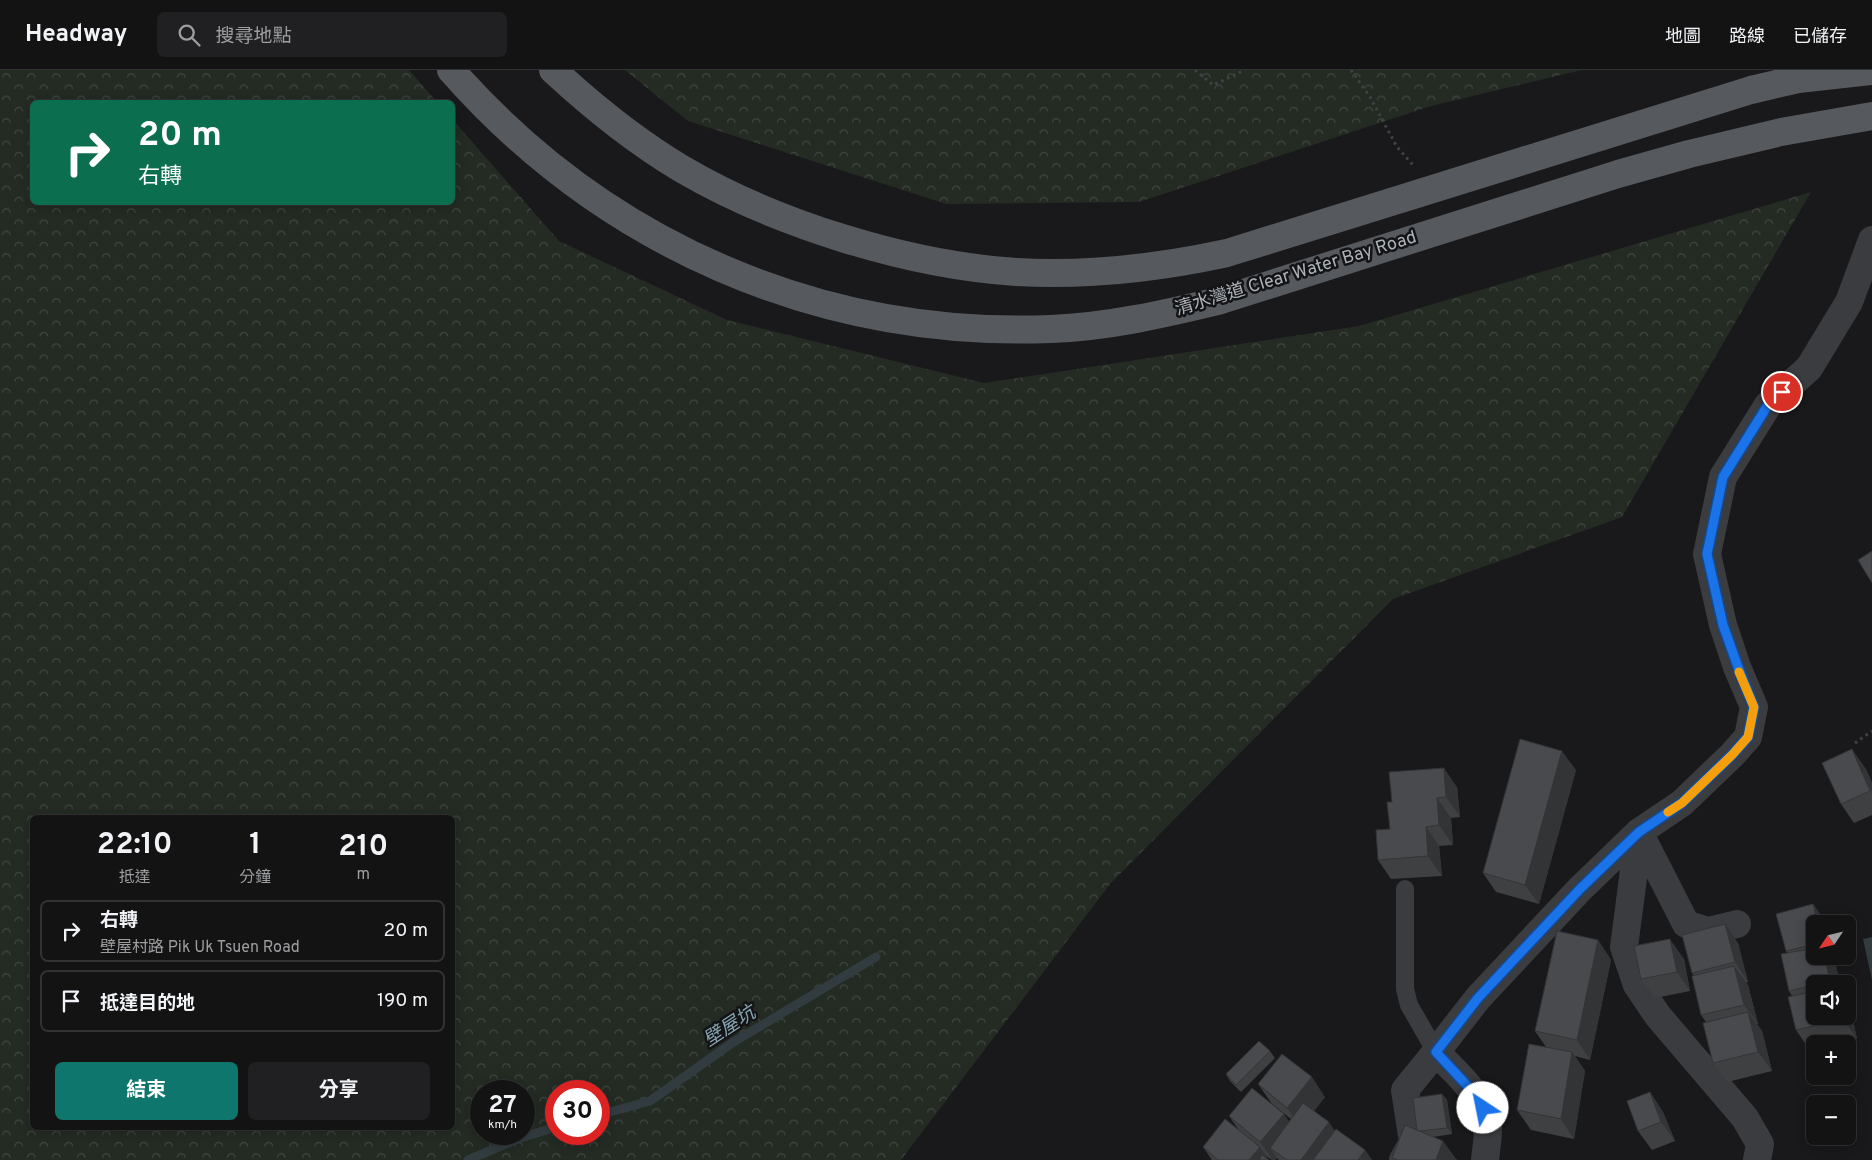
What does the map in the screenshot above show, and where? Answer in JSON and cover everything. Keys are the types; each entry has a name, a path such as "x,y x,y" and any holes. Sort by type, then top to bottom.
{"main road":[{"name":"清水灣道 Clear Water Bay Road","path":"451,70 501,122 559,173 630,221 719,267 801,299 841,309 883,318 933,325 998,330 1088,326 1175,312 1609,177 1689,154 1781,132 1872,116"},
{"path":"553,70 592,106 643,144 682,169 727,193 766,210 849,240 939,261 1016,272 1077,273 1141,268 1227,253 1751,90 1798,79 1872,71"}],"street":[{"path":"1403,1160 1413,1142 1405,1090 1478,998 1580,889 1639,832 1682,803 1748,737 1754,707 1723,625 1707,554 1723,477 1768,405 1809,368 1849,302 1872,240"},
{"path":"1639,832 1686,924 1708,931 1737,924"},
{"path":"1639,832 1624,947 1637,985 1658,1016 1745,1118 1760,1144 1757,1160"},
{"path":"1436,1052 1474,1093 1483,1108 1488,1128 1485,1160"}],"lane":[{"path":"1405,889 1405,989 1409,1005 1436,1052"}],"path":[{"path":"1195,70 1213,85 1245,70"},
{"path":"1351,70 1370,97 1397,147 1419,172"},
{"path":"1855,743 1872,732"}],"green space":[{"path":"0,70 409,70 435,100 30,100 30,205 455,205 455,122 559,241 727,320 984,383 1359,326 1811,192 1622,517 1393,599 1110,884 901,1160 0,1160"},
{"path":"625,70 1582,70 1431,106 1139,202 946,204 688,121"}],"shaded area":[{"path":"1872,937 1872,980 1863,939"}],"building":[{"path":"1872,551 1872,583 1858,560"},
{"path":"1520,739 1562,751 1525,885 1483,873"},
{"path":"1852,749 1870,791 1841,804 1822,763"},
{"path":"1444,768 1446,797 1437,798 1439,825 1426,827 1428,856 1378,860 1376,830 1390,829 1387,802 1392,802 1389,772"},
{"path":"1813,904 1816,915 1806,915 1806,946 1786,951 1776,914"},
{"path":"1725,924 1735,962 1692,973 1682,935"},
{"path":"1557,931 1598,940 1577,1040 1535,1031"},
{"path":"1670,939 1677,972 1641,979 1634,946"},
{"path":"1806,950 1806,965 1827,965 1829,975 1806,975 1806,987 1789,991 1781,954"},
{"path":"1734,966 1744,1005 1701,1015 1692,976"},
{"path":"1806,993 1806,1025 1817,1025 1796,1030 1788,997"},
{"path":"1748,1012 1758,1052 1713,1063 1703,1023"},
{"path":"1259,1041 1270,1051 1236,1085 1226,1074"},
{"path":"1529,1044 1572,1052 1561,1119 1517,1110"},
{"path":"1282,1054 1312,1077 1287,1108 1258,1084"},
{"path":"1252,1088 1284,1114 1260,1142 1229,1116"},
{"path":"1650,1092 1661,1122 1638,1131 1627,1101"},
{"path":"1442,1094 1447,1128 1417,1130 1413,1098"},
{"path":"1303,1103 1329,1122 1301,1160 1287,1160 1270,1148"},
{"path":"1225,1119 1260,1147 1249,1160 1218,1160 1203,1147"},
{"path":"1405,1125 1443,1141 1436,1160 1398,1160 1392,1158"},
{"path":"1336,1129 1365,1150 1358,1160 1313,1160"},
{"path":"1262,1155 1269,1160 1259,1160"}],"waterway":[{"name":"壁屋坑","path":"610,1112 650,1101 732,1043 876,957"},
{"name":"壁屋坑","path":"468,1160 520,1138 545,1130"}],"slow traffic":[{"path":"1668,812 1682,803 1748,737 1754,707 1739,672"}],"route":[{"path":"1483,1108 1474,1093 1436,1052 1478,998 1580,889 1639,832 1682,803 1748,737 1754,707 1723,625 1707,554 1723,477 1768,405 1782,392"}]}
